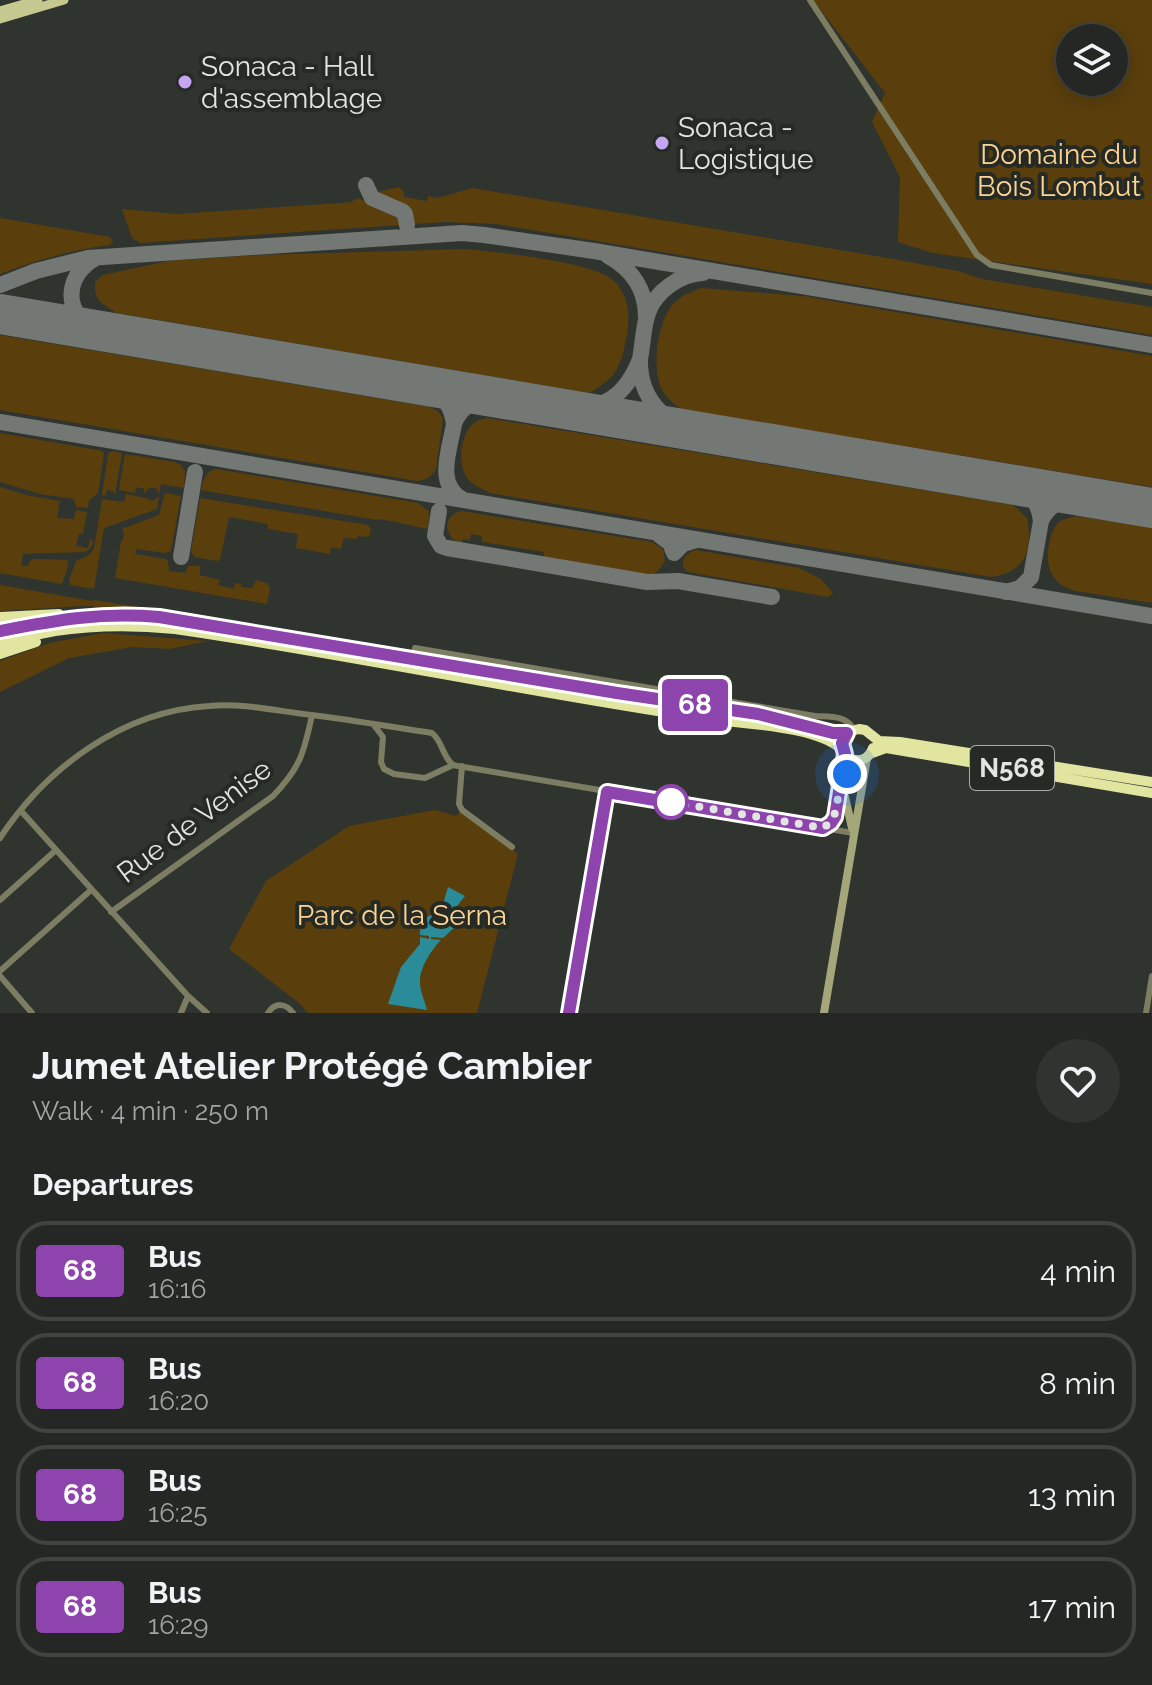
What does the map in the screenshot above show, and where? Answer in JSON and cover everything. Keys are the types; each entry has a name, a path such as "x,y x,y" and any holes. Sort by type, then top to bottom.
{"highway":[{"path":"0,617 73,612 108,614"},
{"name":"N568","path":"0,631 108,614 177,619 414,653 617,693 758,714 833,733 865,730 879,741 1152,782"},
{"path":"0,654 34,642 97,627"},
{"name":"N568","path":"0,644 52,631 97,627 175,629 574,697 776,727 831,740 849,758 858,761 886,748 1152,793"},
{"path":"844,752 842,743 851,731"},
{"path":"869,755 873,748 872,738"},
{"path":"900,742 944,743"}],"main road":[{"path":"0,11 38,0"},
{"path":"0,19 64,0"}],"street":[{"path":"810,0 977,255 991,265 1152,293"},
{"path":"0,838 21,811 73,758 111,735 173,711 208,706 259,707 432,733 439,739 444,755 453,765"},
{"name":"Rue de Venise","path":"111,912 273,796 290,778 300,760 312,715"},
{"path":"373,724 383,737 381,762 384,769 394,774 425,778 453,765 462,766 848,832"},
{"path":"823,828 835,817 844,752"},
{"path":"824,1013 848,832 869,755"},
{"path":"462,766 459,804 462,810 512,847"},
{"path":"841,779 853,774 863,782"},
{"path":"841,779 848,832"},
{"path":"569,1013 607,792"},
{"path":"21,811 188,996 207,1013"},
{"path":"0,900 56,850"},
{"path":"32,1013 0,973 91,890"},
{"path":"1146,1013 1152,976"},
{"path":"181,1013 188,996"},
{"path":"268,1013 273,1007 282,1005 293,1013"}],"green space":[{"name":"Domaine du Bois Lombut","path":"813,0 1152,0 1152,284 932,253 898,242 900,177 872,122 885,93"},
{"path":"399,187 404,197 427,201 428,196 438,198 472,188 893,259 958,271 982,279 1152,307 1152,335 496,224 414,224 405,209 379,196 381,191"},
{"path":"358,198 396,213 400,225 140,243 132,238 122,209 176,214 341,203"},
{"path":"0,218 110,237 113,241 110,245 54,256 0,274"},
{"path":"466,249 568,264 605,275 615,282 626,300 628,320 623,354 612,376 589,393 117,313 100,301 95,288 95,282 103,275 168,261"},
{"path":"701,288 803,296 1152,356 1152,487 681,409 661,387 657,363 659,336 673,304"},
{"path":"0,335 430,407 438,411 443,419 436,469 428,478 417,481 0,410"},
{"path":"487,418 1013,505 1027,518 1027,549 1019,565 991,577 490,493 468,479 461,458 469,428"},
{"path":"0,433 103,451 98,493 89,500 88,508 76,507 74,499 40,494 0,482"},
{"path":"112,451 122,453 115,495 107,490 105,496 102,495 108,454"},
{"path":"125,454 181,465 185,471 184,488 161,484 159,494 157,489 151,487 145,495 144,489 136,487 135,493 119,490"},
{"path":"216,469 418,503 429,511 428,529 201,490 207,474"},
{"path":"0,487 60,501 57,518 74,519 76,510 87,512 83,534 79,534 76,546 88,548 90,539 93,540 86,552 23,554 21,566 28,566 31,559 67,560 68,567 62,584 0,573"},
{"path":"165,493 181,496 171,551 136,549 135,554 165,559 169,571 185,573 188,566 200,566 200,575 220,580 218,585 234,589 235,583 252,588 256,580 267,583 270,588 267,604 115,578 124,534 122,529 159,515"},
{"path":"126,494 153,501 159,496 157,509 104,528 94,589 70,585 76,561 94,549 102,499 124,502"},
{"path":"200,498 368,525 371,529 369,537 344,538 341,549 331,547 330,554 296,548 298,534 268,529 268,524 229,517 220,560 217,561 195,557 191,552"},
{"path":"461,511 652,542 663,549 665,561 657,572 648,575 544,557 544,552 482,542 482,536 471,534 470,540 463,539 462,543 452,538 447,527 451,516"},
{"path":"1076,516 1152,528 1152,603 1075,591 1055,578 1048,557 1051,536 1060,522"},
{"path":"696,550 799,568 821,579 833,593 828,597 688,572 683,567 683,561"},
{"path":"0,585 403,651 144,609 84,606 0,611"},
{"path":"103,633 208,641 169,649 133,647 69,658 0,692 0,661 49,643"},
{"name":"Parc de la Serna","path":"435,810 456,816 461,811 518,854 477,1013 308,1013 229,949 266,881 349,826"}],"water":[{"path":"448,887 465,896 447,919 456,926 443,938 431,937 441,940 427,959 420,977 427,1010 388,1004 401,967 420,944 420,937 429,939 429,936 420,935 421,925 431,915 440,915"}],"taxiway":[{"path":"366,185 372,198 402,211 407,225"},
{"path":"0,285 36,271 88,258 462,233 594,251 1152,345"},
{"path":"608,256 624,267 636,281 646,317"},
{"path":"96,258 79,272 74,281 72,301 81,319 100,330 116,334"},
{"path":"640,359 646,318 657,298 678,280 703,273"},
{"path":"562,409 589,408 611,399 628,383 640,359 644,385 655,406 674,422 698,432"},
{"path":"423,385 444,400 451,410 454,424 466,407 499,398"},
{"path":"0,422 1152,616"},
{"path":"454,424 447,475 449,484 462,499"},
{"path":"181,557 195,472"},
{"path":"1010,484 1032,498 1041,521 1049,509 1059,502 1085,497"},
{"path":"439,511 435,536 441,546 447,548 647,582 678,581 772,597"},
{"path":"1006,592 1020,588 1031,577 1041,521"},
{"path":"658,534 670,543 674,553 683,544 696,540"}],"runway":[{"path":"0,314 1152,508"}],"bus line":[{"name":"68","path":"0,631 108,614 159,617 758,714 833,733 847,733 842,743 845,754 835,817 823,828 607,792 569,1013"}],"place":[{"name":"Sonaca - Hall d'assemblage","path":"185,82"},
{"name":"Sonaca - Logistique","path":"662,143"}],"route":[{"path":"671,802 823,828 835,817 841,779 847,774"}]}
